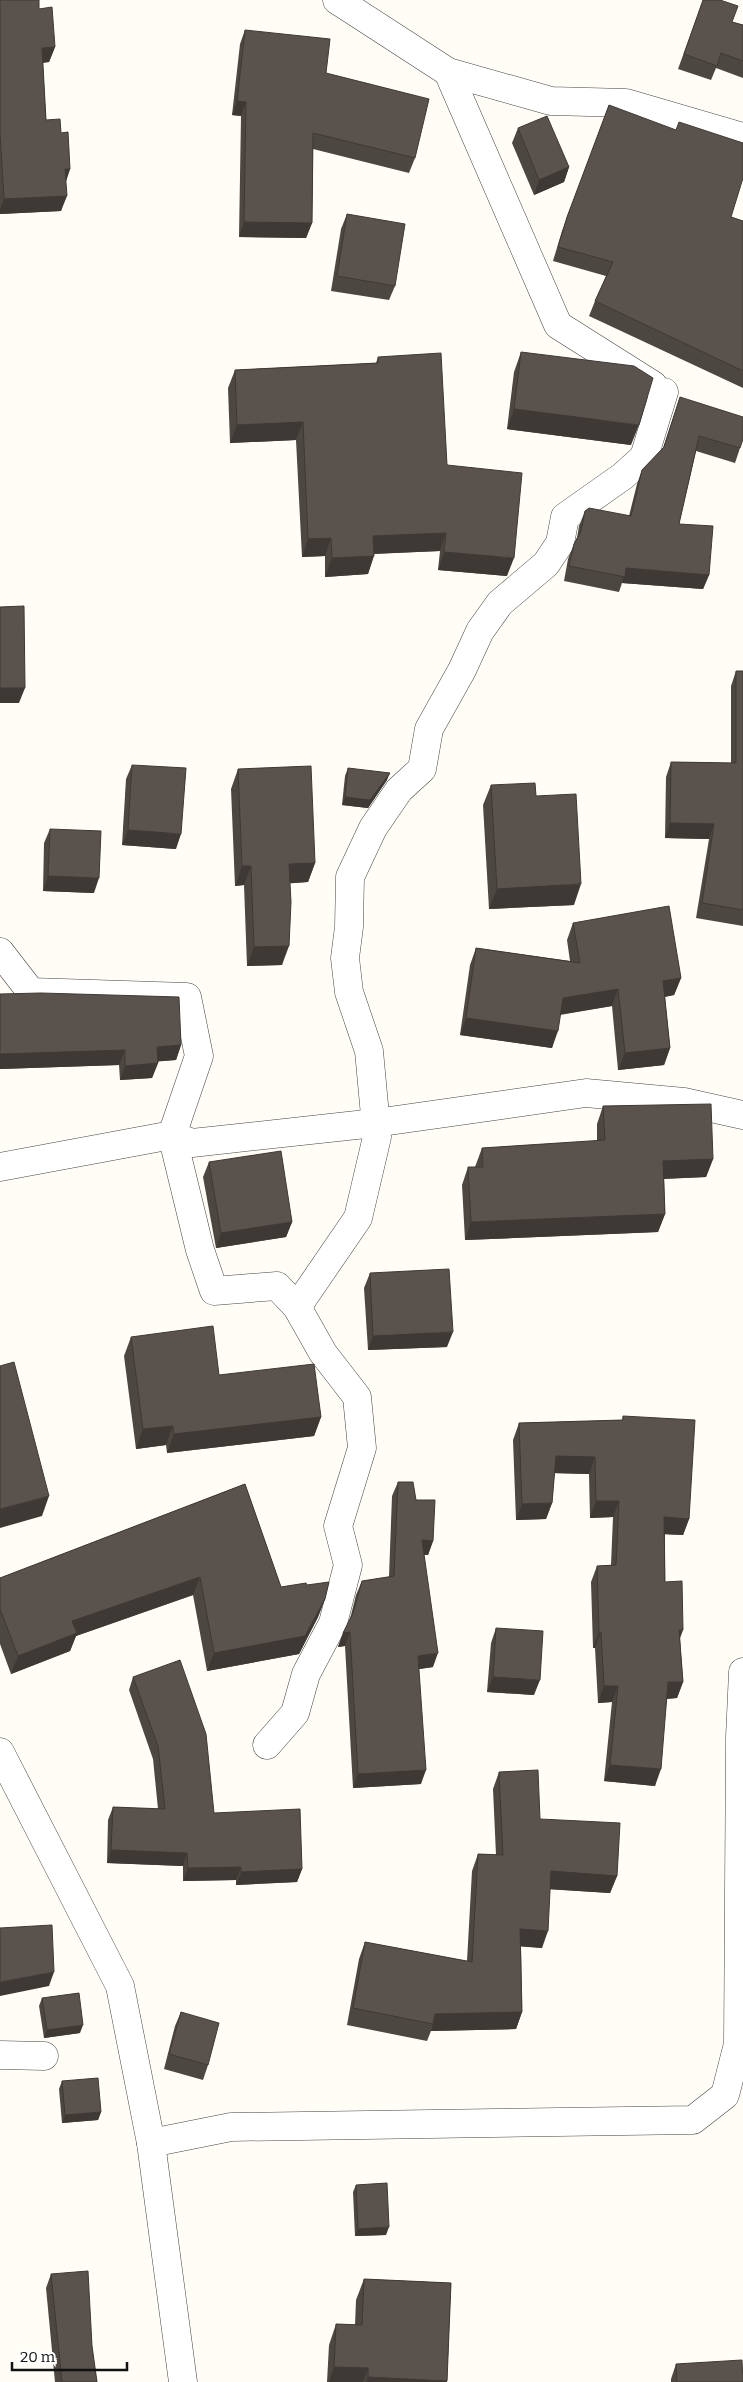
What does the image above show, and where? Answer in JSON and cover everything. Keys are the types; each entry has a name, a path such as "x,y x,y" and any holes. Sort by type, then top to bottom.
{"street":[{"path":"337,0 448,72 551,101 626,103 743,137"},
{"path":"297,1307 358,1218 377,1137 369,1051 348,984 345,958 350,927 350,877 373,828 399,790 422,769 429,729 462,670 480,632 500,603 546,564 560,543 565,517 623,476 644,457 677,396 558,325 448,72"},
{"path":"0,952 31,992 187,997 199,1056 172,1135 200,1250 214,1291 277,1286 297,1307 323,1353 357,1397 362,1448 338,1526 348,1565 333,1623 306,1674 295,1713 267,1745"},
{"path":"0,1167 172,1135 192,1142 376,1123 586,1093 684,1102 743,1115"},
{"path":"151,2143 231,2127 694,2120 725,2095 738,2044 740,1737 743,1672"},
{"path":"0,1752 120,1986 151,2143 183,2382"},
{"path":"0,2055 44,2056"}],"building":[{"path":"0,0 39,0 39,9 52,7 55,47 42,48 46,120 60,119 61,133 68,132 70,169 65,169 67,196 4,199 0,133"},
{"path":"703,0 720,0 738,6 732,22 743,25 743,61 721,53 717,66 684,54"},
{"path":"245,30 330,39 326,73 429,99 415,158 313,133 312,223 244,222 246,102 237,101"},
{"path":"609,105 676,130 679,122 743,143 743,178 731,217 743,221 743,371 595,301 613,262 558,247 567,217"},
{"path":"547,116 569,167 539,180 518,128"},
{"path":"347,214 405,224 395,286 337,276"},
{"path":"521,352 634,366 653,378 639,425 514,409"},
{"path":"441,353 447,465 522,473 514,558 444,552 446,533 373,536 374,556 332,558 331,538 308,539 303,422 237,425 235,370 378,363 378,357"},
{"path":"680,397 743,417 743,439 740,448 699,436 679,524 713,526 709,575 626,568 625,577 569,566 574,544 581,531 585,511 589,508 631,516 642,470 664,447"},
{"path":"24,606 25,688 0,688 0,607"},
{"path":"736,671 743,671 743,910 702,903 714,824 670,823 671,762 736,763"},
{"path":"132,765 186,768 181,834 128,830"},
{"path":"311,766 315,863 289,864 291,902 289,946 254,947 251,866 242,866 238,769"},
{"path":"348,768 390,773 370,800 345,797"},
{"path":"535,783 536,796 576,794 581,884 497,889 491,785"},
{"path":"50,829 101,831 99,878 48,876"},
{"path":"669,906 681,978 663,981 670,1048 625,1053 618,989 563,998 558,1031 466,1018 476,948 580,963 573,923"},
{"path":"41,993 179,997 181,1045 157,1047 158,1063 125,1066 125,1050 0,1054 0,994"},
{"path":"711,1104 713,1159 663,1161 665,1214 471,1222 468,1167 483,1167 482,1148 605,1140 603,1106"},
{"path":"281,1151 292,1222 221,1233 209,1162"},
{"path":"449,1269 453,1332 373,1336 370,1273"},
{"path":"213,1326 219,1375 314,1364 321,1417 174,1434 173,1426 143,1429 131,1337"},
{"path":"14,1362 49,1496 0,1509 0,1366"},
{"path":"623,1416 695,1420 689,1519 664,1517 665,1582 682,1581 683,1630 679,1630 683,1682 668,1682 661,1769 610,1765 618,1686 604,1686 601,1632 599,1632 597,1566 616,1565 619,1501 596,1501 595,1457 556,1456 552,1503 522,1504 519,1423 623,1420"},
{"path":"398,1482 413,1482 416,1500 435,1500 433,1541 422,1540 438,1653 418,1656 426,1770 358,1774 350,1632 343,1633 353,1613 362,1581 394,1576"},
{"path":"245,1484 281,1587 329,1582 325,1599 305,1636 214,1653 200,1577 72,1621 77,1633 18,1656 0,1609 0,1578"},
{"path":"496,1628 543,1631 540,1680 493,1677"},
{"path":"180,1660 206,1734 214,1813 300,1809 302,1869 241,1872 241,1867 188,1868 187,1853 111,1850 113,1807 165,1809 158,1746 133,1677"},
{"path":"538,1770 540,1819 620,1823 617,1876 551,1871 548,1931 520,1929 522,2012 435,2014 433,2024 353,2008 365,1942 472,1962 478,1854 503,1855 499,1772"},
{"path":"52,1925 54,1972 0,1982 0,1928"},
{"path":"79,1993 83,2025 47,2030 42,1998"},
{"path":"181,2012 219,2023 208,2065 169,2054"},
{"path":"98,2078 101,2112 65,2115 62,2081"},
{"path":"387,2183 389,2227 358,2229 356,2185"},
{"path":"88,2271 92,2346 97,2382 62,2382 51,2274"},
{"path":"364,2279 451,2283 447,2381 368,2377 368,2368 334,2367 336,2324 362,2325"},
{"path":"742,2360 743,2382 677,2382 676,2364"}]}
